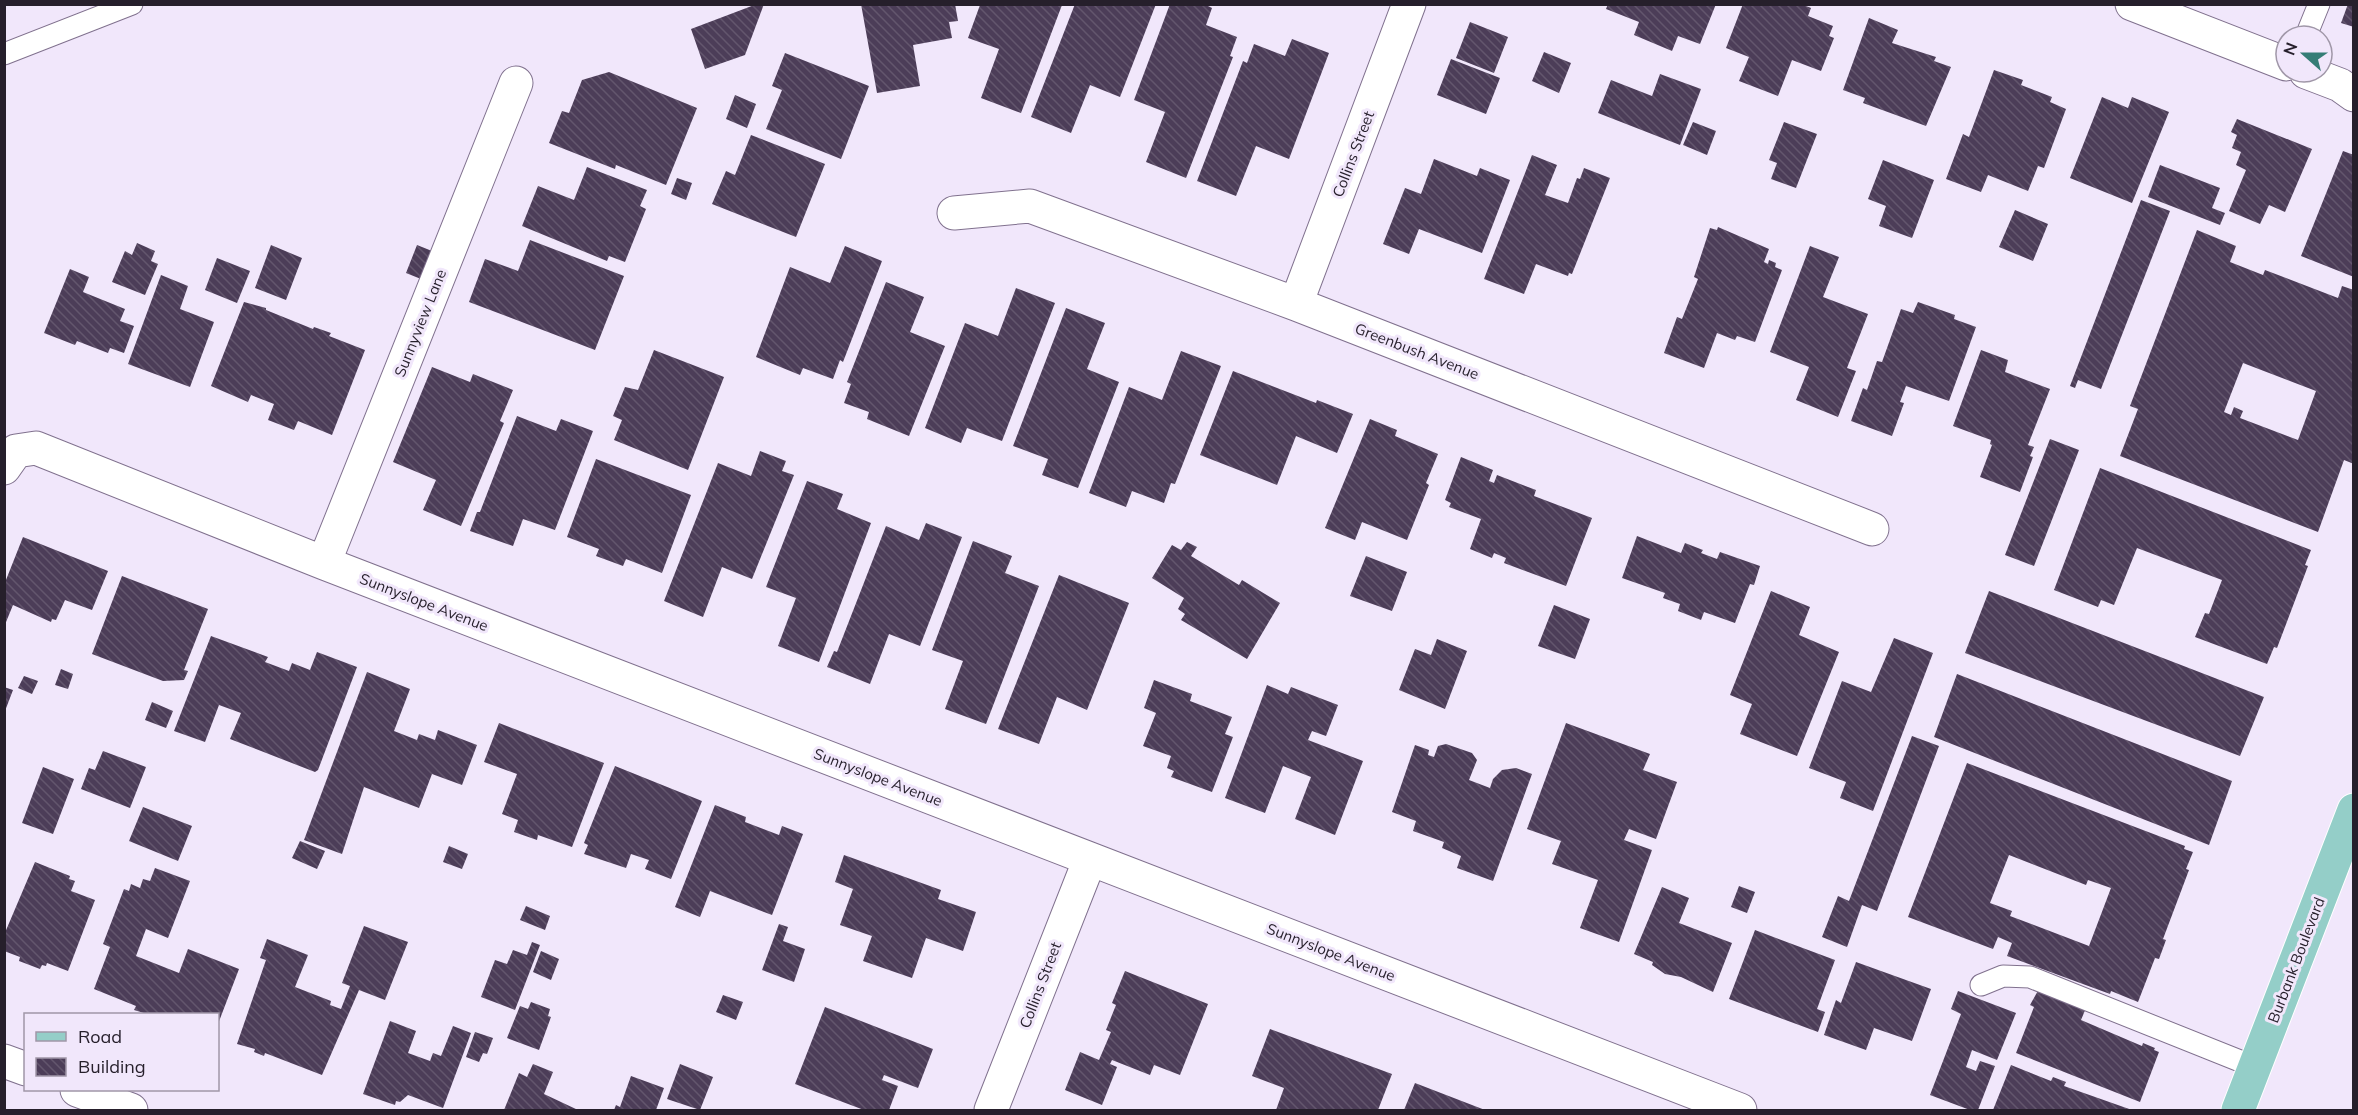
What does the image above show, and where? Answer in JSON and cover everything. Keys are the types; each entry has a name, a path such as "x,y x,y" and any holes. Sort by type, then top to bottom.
{"main road":[{"name":"Burbank Boulevard","path":"2238,1110 2354,810"}],"street":[{"name":"Collins Street","path":"1296,304 1409,4"},
{"path":"2132,4 2274,59"},
{"name":"Sunnyview Lane","path":"324,563 516,83"},
{"path":"2334,83 2354,94"},
{"name":"Greenbush Avenue","path":"954,213 1030,206 1296,304 1872,529"},
{"name":"Sunnyslope Avenue","path":"10,459 36,448 324,563 1740,1110"},
{"name":"Collins Street","path":"991,1110 1090,859"},
{"path":"4,1061 24,1068"},
{"path":"82,1091 131,1110"}],"lane":[{"path":"4,54 132,4"},
{"path":"2311,24 2319,4"},
{"path":"1981,985 2003,976 2030,977 2255,1067"}],"building":[{"path":"757,4 764,4 745,55 705,69 691,29"},
{"path":"861,4 955,4 958,21 949,22 952,38 913,45 920,86 877,93"},
{"path":"1075,4 1156,4 1120,97 1090,85 1071,133 1031,117"},
{"path":"1170,4 1204,4 1212,8 1206,25 1237,37 1230,56 1233,57 1186,178 1146,162 1165,112 1134,100"},
{"path":"1608,4 1716,4 1700,44 1678,36 1672,51 1634,35 1639,22 1606,9"},
{"path":"1743,4 1801,4 1811,8 1808,16 1833,26 1829,36 1834,38 1821,71 1792,60 1778,96 1739,81 1749,57 1726,48"},
{"path":"2348,4 2354,4 2354,27 2341,23"},
{"path":"980,5 1062,5 1021,113 981,98 999,49 968,38"},
{"path":"1869,18 1898,30 1892,43 1936,57 1934,61 1951,67 1926,126 1863,103 1865,98 1843,90"},
{"path":"1470,22 1508,37 1494,73 1456,58"},
{"path":"1292,39 1329,53 1289,159 1256,146 1236,196 1197,181 1243,61 1247,63 1254,44 1285,56"},
{"path":"1544,52 1571,63 1559,93 1532,81"},
{"path":"785,53 869,86 841,159 766,129 782,90 772,86"},
{"path":"1451,59 1500,78 1486,114 1437,95"},
{"path":"1994,70 2023,80 2021,85 2052,97 2050,102 2066,109 2044,168 2038,166 2028,191 1988,175 1981,192 1946,179 1963,134 1969,137"},
{"path":"609,72 697,108 666,185 616,165 615,169 549,143 562,111 569,113 582,80"},
{"path":"1660,74 1701,89 1680,145 1598,113 1611,80 1652,96"},
{"path":"735,95 756,104 747,128 726,119"},
{"path":"2102,97 2128,108 2132,97 2169,112 2132,203 2070,178"},
{"path":"2237,119 2312,149 2285,212 2269,205 2260,224 2229,211 2246,170 2236,165 2241,152 2232,148 2237,135 2231,132"},
{"path":"1693,122 1716,131 1707,155 1683,145"},
{"path":"1784,122 1817,134 1796,188 1771,179 1777,163 1769,160"},
{"path":"751,135 825,164 796,237 712,204 726,171 735,175"},
{"path":"2343,151 2354,155 2354,277 2301,256"},
{"path":"1532,155 1557,165 1545,195 1568,203 1577,178 1580,179 1584,168 1610,178 1572,274 1569,273 1568,276 1536,264 1524,294 1484,279"},
{"path":"1434,159 1477,176 1480,168 1510,180 1482,253 1419,229 1409,254 1383,244 1405,188 1421,194"},
{"path":"1883,160 1934,180 1912,238 1879,226 1886,206 1868,199"},
{"path":"2160,165 2220,188 2212,208 2225,213 2220,225 2148,197"},
{"path":"587,167 647,190 640,206 646,209 625,262 609,256 607,261 522,226 538,186 574,200"},
{"path":"677,178 692,183 686,200 671,194"},
{"path":"2141,200 2170,211 2101,389 2078,380 2075,388 2070,386"},
{"path":"2015,210 2048,224 2033,261 1999,247"},
{"path":"1718,227 1769,249 1764,262 1768,264 1769,260 1776,263 1775,267 1782,270 1755,342 1737,336 1735,340 1717,333 1704,368 1664,353 1677,317 1682,319 1698,279 1694,277 1710,228 1717,230"},
{"path":"2197,230 2236,246 2230,262 2263,275 2265,270 2338,298 2342,286 2354,290 2354,464 2344,460 2318,532 2120,456 2138,409 2130,406","holes":["2243,363 2316,391 2298,440 2240,418 2243,411 2234,407 2231,415 2224,412"]},
{"path":"530,240 624,276 595,350 469,302 485,259 518,271"},
{"path":"137,243 155,251 151,261 158,264 145,295 112,282 125,251 132,255"},
{"path":"271,245 302,258 286,300 255,288"},
{"path":"417,245 432,251 421,279 406,273"},
{"path":"845,246 882,261 843,362 840,360 833,379 803,368 800,375 756,357 790,267 830,283"},
{"path":"1810,246 1839,257 1823,297 1868,314 1847,368 1856,371 1838,417 1796,400 1809,367 1770,352"},
{"path":"217,258 250,271 237,303 205,290"},
{"path":"70,269 89,277 83,292 125,309 120,321 134,326 124,353 110,348 108,353 77,341 75,345 44,333"},
{"path":"161,275 188,286 180,309 214,322 190,387 128,364"},
{"path":"886,282 924,297 910,332 945,346 909,436 867,419 869,412 844,403 851,384 847,382"},
{"path":"1016,288 1055,303 1002,441 967,428 961,443 925,428 965,323 998,336"},
{"path":"244,302 266,308 266,310 313,329 314,327 331,333 329,336 365,350 332,435 298,421 294,430 268,420 274,404 251,395 248,402 211,386"},
{"path":"1918,302 1955,315 1954,319 1976,327 1949,401 1906,386 1900,402 1904,403 1892,436 1851,421 1863,388 1867,390 1877,361 1882,362 1901,309 1913,313"},
{"path":"1066,308 1105,323 1087,369 1119,382 1078,488 1042,475 1048,459 1013,446"},
{"path":"654,350 724,377 688,470 614,440 622,420 613,416 625,387 638,390"},
{"path":"1981,350 2008,360 2005,372 2050,389 2028,445 2034,447 2030,456 2033,457 2020,492 1980,477 1992,445 1991,440 1953,426"},
{"path":"1181,351 1221,366 1175,484 1171,483 1164,503 1132,491 1126,507 1089,493 1129,387 1162,400"},
{"path":"432,367 470,382 473,374 513,390 500,421 504,423 461,526 423,510 436,480 393,462"},
{"path":"1233,371 1316,403 1317,400 1353,414 1337,453 1296,436 1277,485 1200,455"},
{"path":"517,416 556,431 561,419 593,431 555,530 523,519 513,546 470,531 477,512 480,512"},
{"path":"1370,419 1397,430 1395,436 1438,454 1426,483 1429,485 1407,540 1362,522 1355,540 1325,528"},
{"path":"2050,439 2079,450 2034,566 2005,555"},
{"path":"760,451 786,461 782,471 794,475 752,579 722,567 703,617 664,601 718,463 751,476"},
{"path":"1461,457 1493,470 1489,481 1494,483 1497,475 1536,490 1534,496 1592,518 1566,586 1504,563 1506,558 1494,553 1492,558 1470,549 1481,519 1449,507 1451,503 1445,500"},
{"path":"596,459 691,495 662,573 626,559 623,566 596,556 599,549 567,537"},
{"path":"2100,468 2311,550 2305,565 2308,566 2277,648 2274,647 2267,664 2195,637 2205,613 2209,614 2222,580 2137,548 2114,605 2101,600 2098,607 2054,590"},
{"path":"807,481 843,494 837,509 871,523 819,662 778,646 796,598 766,587"},
{"path":"926,523 962,537 920,646 889,634 870,684 827,667 834,651 837,652 886,526 919,540"},
{"path":"1637,536 1681,553 1685,543 1717,559 1720,552 1760,566 1754,585 1750,584 1735,623 1704,612 1701,620 1678,611 1680,604 1663,598 1665,593 1622,578"},
{"path":"23,537 108,571 92,610 65,600 56,620 52,619 51,622 13,605 4,627 4,585"},
{"path":"973,541 1012,556 1005,573 1039,586 986,724 945,709 963,661 932,650"},
{"path":"1187,542 1197,547 1191,556 1239,585 1242,580 1280,603 1247,659 1181,620 1185,614 1178,609 1184,598 1152,578 1172,545 1181,550"},
{"path":"1366,556 1407,572 1392,611 1350,596"},
{"path":"1059,575 1129,603 1087,710 1057,697 1039,744 998,729"},
{"path":"122,576 208,609 184,670 188,671 184,680 163,681 92,654"},
{"path":"1771,591 1810,607 1799,635 1839,652 1797,756 1740,734 1752,704 1730,695"},
{"path":"1989,591 2264,697 2240,756 1965,653"},
{"path":"1554,605 1590,619 1575,659 1538,646"},
{"path":"211,636 268,657 265,662 289,671 292,663 310,670 317,652 357,667 318,770 315,772 230,739 241,713 219,705 205,742 174,731"},
{"path":"1894,638 1933,653 1873,811 1840,798 1846,782 1809,768 1842,681 1871,692"},
{"path":"1437,639 1467,651 1445,709 1399,690 1415,649 1431,655"},
{"path":"61,669 73,674 68,689 55,685"},
{"path":"367,672 410,689 394,731 417,740 419,734 435,740 438,730 477,745 462,785 432,774 419,808 364,787 342,854 304,840"},
{"path":"1957,674 2232,781 2209,845 1934,737"},
{"path":"24,676 38,681 32,694 18,688"},
{"path":"1154,680 1192,694 1190,701 1232,717 1225,734 1233,737 1212,792 1171,777 1174,771 1167,768 1171,756 1143,746 1156,713 1144,708"},
{"path":"1267,685 1288,694 1291,687 1338,705 1326,736 1312,731 1308,740 1363,761 1335,835 1295,819 1311,777 1283,766 1265,813 1225,798"},
{"path":"4,687 13,690 5,711 4,711"},
{"path":"152,702 173,711 166,728 145,720"},
{"path":"499,723 604,763 572,847 538,835 537,840 514,832 518,820 502,814 517,774 484,762"},
{"path":"1566,723 1650,754 1643,770 1677,782 1656,839 1629,829 1624,840 1652,850 1619,942 1580,928 1598,880 1552,864 1561,841 1527,829"},
{"path":"1912,736 1939,746 1877,911 1862,905 1847,947 1822,937 1838,896 1849,901"},
{"path":"1446,744 1472,753 1477,760 1469,780 1490,788 1493,779 1502,770 1516,768 1532,774 1493,881 1457,868 1461,856 1442,848 1444,842 1413,831 1416,821 1392,812 1415,745 1429,750 1428,755 1434,757 1438,746"},
{"path":"103,751 146,767 130,808 81,789 89,768 95,770"},
{"path":"1967,763 2185,846 2184,849 2193,852 2186,869 2189,870 2163,939 2166,940 2159,959 2155,958 2138,1002 2007,956 2012,943 1998,937 1993,949 1908,917","holes":["2009,855 2086,885 2088,880 2111,888 2089,946 2010,916 2012,911 1990,903"]},
{"path":"615,766 702,801 671,879 645,869 649,860 631,854 626,868 584,854 588,845 584,843"},
{"path":"43,767 74,779 53,834 22,823"},
{"path":"715,805 746,817 745,822 779,835 782,826 803,834 772,915 710,891 700,917 675,907"},
{"path":"143,807 192,826 178,861 129,841"},
{"path":"300,841 325,851 317,869 292,858"},
{"path":"449,846 468,854 462,869 443,862"},
{"path":"844,855 941,890 938,899 976,912 963,951 926,938 912,978 863,961 872,936 840,925 853,889 835,882"},
{"path":"35,862 70,876 69,879 75,881 71,891 95,900 68,971 47,963 40,969 19,961 20,957 4,951 4,935"},
{"path":"155,868 190,881 168,938 146,929 136,956 179,973 188,949 239,969 219,1021 219,1013 144,1013 134,1010 136,1006 94,989 110,947 103,944 124,889 129,891 131,884 140,888 143,879 150,881"},
{"path":"1739,886 1755,892 1747,913 1731,907"},
{"path":"1662,887 1689,898 1679,923 1732,943 1713,992 1681,977 1665,974 1652,965 1653,962 1634,954"},
{"path":"526,906 550,916 545,930 520,920"},
{"path":"779,924 788,927 783,941 805,949 794,982 762,970"},
{"path":"364,926 408,942 385,1000 359,990 322,1075 265,1053 264,1056 254,1052 255,1049 237,1044 266,960 260,958 267,939 308,955 295,987 331,1001 330,1005 341,1009 350,986 342,983"},
{"path":"1755,930 1835,960 1817,1009 1825,1012 1818,1032 1729,999"},
{"path":"532,942 540,945 515,1010 481,997 495,960 507,964 513,950 527,955"},
{"path":"541,951 559,959 551,980 533,972"},
{"path":"1856,962 1931,989 1912,1041 1874,1028 1866,1050 1824,1035 1836,1000 1841,1003"},
{"path":"1125,971 1208,1004 1180,1075 1154,1065 1150,1075 1112,1060 1110,1064 1117,1067 1102,1105 1065,1090 1080,1052 1099,1060 1111,1032 1106,1030 1116,1005 1112,1003"},
{"path":"2040,987 2086,1008 2081,1020 2142,1046 2143,1043 2159,1052 2140,1102 2016,1053 2034,1007 2030,1005"},
{"path":"1958,991 2016,1013 1997,1060 1972,1050 1966,1067 1976,1071 1980,1061 1995,1066 1978,1110 1970,1110 1930,1095 1961,1014 1951,1009"},
{"path":"723,995 743,1002 736,1020 716,1012"},
{"path":"531,1002 550,1009 548,1016 551,1017 539,1050 507,1038 520,1006 528,1009"},
{"path":"825,1007 933,1049 918,1088 884,1075 882,1080 898,1086 889,1110 864,1110 795,1084"},
{"path":"390,1021 416,1031 408,1053 430,1061 433,1053 441,1056 453,1026 471,1033 443,1108 408,1095 400,1102 396,1101 395,1105 363,1094"},
{"path":"1270,1029 1392,1074 1378,1110 1276,1110 1284,1088 1252,1076"},
{"path":"475,1032 493,1038 487,1054 483,1053 479,1062 466,1057"},
{"path":"533,1064 553,1072 544,1094 578,1110 504,1110 519,1073 527,1077"},
{"path":"680,1064 713,1077 700,1110 667,1099"},
{"path":"2011,1065 2051,1081 2053,1077 2066,1082 2064,1086 2132,1110 1993,1110"},
{"path":"631,1076 664,1088 656,1110 614,1110 616,1105 620,1107"},
{"path":"1415,1083 1485,1110 1404,1110"}]}
